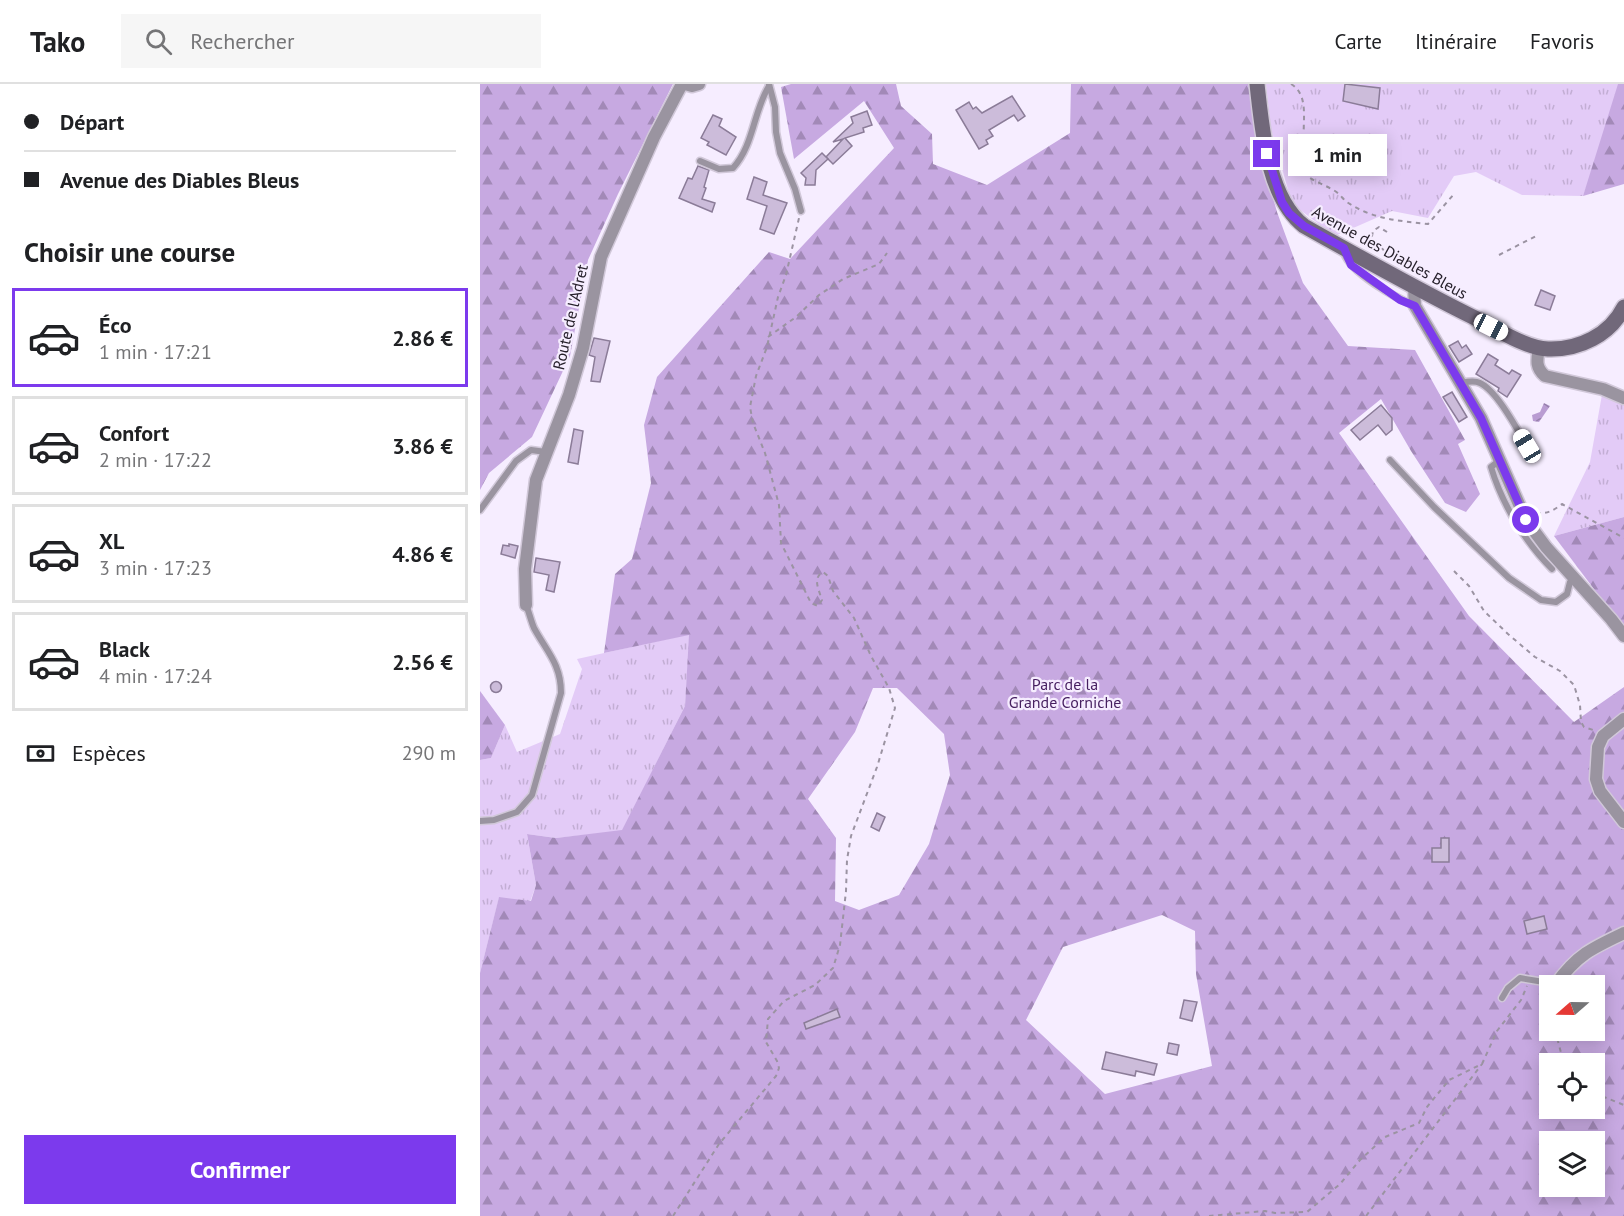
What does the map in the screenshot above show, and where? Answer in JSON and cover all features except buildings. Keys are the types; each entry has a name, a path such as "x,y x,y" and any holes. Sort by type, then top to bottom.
{"main road":[{"name":"Avenue des Diables Bleus","path":"1257,84 1263,137 1282,202 1289,213 1304,226 1414,288 1511,337 1539,348 1572,347 1586,343 1611,326 1624,308"}],"street":[{"path":"683,84 692,86 699,84"},
{"name":"Route de l'Adret","path":"526,605 525,569 536,480 569,396 584,348 601,257 654,137 683,84"},
{"path":"1414,288 1415,306 1491,437 1521,511 1546,548 1624,636"},
{"path":"1539,348 1536,363 1539,371 1545,376 1603,389 1624,398"},
{"path":"1624,719 1603,736 1598,747 1596,779 1600,791 1624,822"},
{"path":"1564,975 1577,958 1590,949 1624,933"}],"lane":[{"path":"700,161 719,169 733,168 740,160 749,141 763,96 769,85"},
{"path":"769,85 775,107 780,153 795,189 801,211"},
{"path":"1344,248 1351,265 1400,300 1415,306"},
{"path":"1461,383 1469,381 1480,383 1503,406 1527,446"},
{"path":"480,510 516,461 531,450 547,452"},
{"path":"1390,460 1434,507 1500,570 1541,600 1556,602 1567,594 1570,582 1574,578"},
{"path":"1500,461 1491,467 1494,478 1522,533 1535,552 1552,569"},
{"path":"480,821 494,820 517,812 532,795 561,693 558,668 533,626 526,605"},
{"path":"1502,998 1508,988 1520,978 1539,981"}],"path":[{"path":"1291,84 1295,86 1302,98 1304,139 1310,178 1338,192 1347,203 1382,218 1428,224 1454,194"},
{"path":"673,1216 719,1144 776,1076 779,1068 777,1061 766,1042 768,1019 784,1001 815,985 833,968 840,945 851,836 878,766 895,708 889,688 854,618 833,591 828,576 823,572 819,574 816,580 822,600 818,606 811,603 781,543 779,505 765,453 753,423 750,407 756,376 767,347 801,211"},
{"path":"1387,232 1378,226 1372,236 1378,245 1399,262 1414,288"},
{"path":"1498,255 1538,236"},
{"path":"768,337 796,317 819,295 843,279 879,264 887,253"},
{"path":"1521,511 1544,514 1554,511 1562,504 1624,538"},
{"path":"1454,571 1469,586 1484,611 1508,634 1535,657 1560,671 1574,685 1580,705 1581,722 1584,727 1603,736"},
{"path":"1366,1216 1482,1064 1497,1031 1521,1000 1530,980"},
{"path":"1209,1216 1245,1212 1307,1212 1340,1184 1360,1160 1385,1137 1419,1123 1427,1107 1449,1080 1482,1064"},
{"path":"1605,1097 1624,1105"}],"green space":[{"path":"480,84 673,84 588,260 570,356 532,437 489,473 480,490"},
{"name":"Parc de la Grande Corniche","path":"791,84 896,84 901,106 932,134 933,164 987,185 1070,133 1071,84 1251,84 1257,141 1277,212 1303,283 1348,346 1415,350 1465,440 1458,444 1480,494 1466,512 1445,503 1381,399 1339,433 1469,616 1574,722 1624,687 1624,1216 480,1216 480,973 499,897 531,901 536,885 527,834 556,838 622,830 685,706 689,635 604,653 615,574 632,559 651,483 644,425 657,377 769,252 790,259 894,148 864,101 794,159 781,87","holes":["873,688 897,688 944,734 950,775 929,844 899,895 859,910 835,901 836,838 808,799 855,732","1162,915 1195,931 1196,974 1212,1066 1105,1094 1026,1020 1063,947"]},
{"path":"1266,84 1624,84 1583,196 1522,195 1476,172 1454,176 1428,218 1392,211 1335,236 1292,204 1271,129"},
{"path":"1618,84 1624,84 1624,184 1583,196"},
{"path":"1603,389 1624,398 1624,517 1554,536 1590,462"},
{"path":"1624,517 1624,629 1554,536"},
{"path":"690,634 685,706 622,831 556,838 527,834 536,885 530,902 499,898 480,973 480,760 491,758 505,725 517,752 560,734 582,669 577,659"},
{"path":"480,691 505,725 491,758 480,760"}],"water":[{"path":"1544,403 1550,406 1539,422 1533,421 1532,415 1540,412"}],"route":[{"path":"1267,154 1282,202 1289,213 1304,226 1344,248 1351,265 1400,300 1415,306 1491,437 1526,520"}]}
